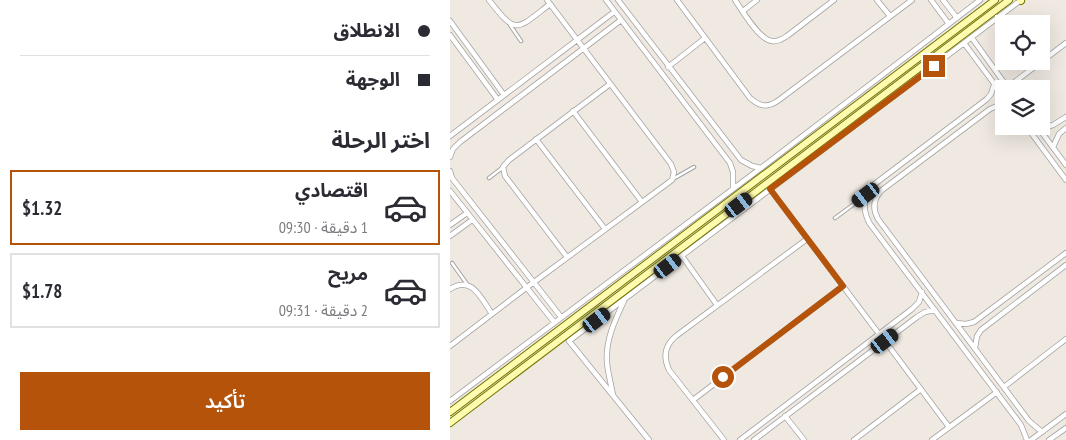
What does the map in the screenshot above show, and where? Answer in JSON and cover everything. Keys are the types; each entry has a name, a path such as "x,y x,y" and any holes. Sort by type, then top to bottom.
{"street":[{"path":"450,346 672,180 674,172 671,164 548,2 524,23 516,26 505,21 489,0"},
{"path":"606,0 720,150 732,168 734,178 733,189"},
{"path":"618,0 726,143 741,160 761,168"},
{"path":"677,0 750,98 756,104 764,106 772,105 779,100 912,0"},
{"path":"735,0 760,34 773,42 780,40 834,0"},
{"path":"743,11 757,0"},
{"path":"878,0 890,16"},
{"path":"931,0 949,24"},
{"path":"943,0 956,18"},
{"path":"450,401 761,168 980,0"},
{"path":"450,412 995,0"},
{"path":"450,423 709,231 1009,0"},
{"path":"567,338 682,256 709,231 770,189 1021,0"},
{"path":"450,136 614,12"},
{"path":"450,20 504,95"},
{"path":"450,157 453,149 460,142 621,20"},
{"path":"450,35 498,100"},
{"path":"668,67 705,38"},
{"path":"972,38 1002,80"},
{"path":"964,43 994,85 987,99 872,186 866,195 864,207 868,220 1021,425 1027,440"},
{"path":"1018,80 1066,43"},
{"path":"567,258 505,176 503,167 505,162 610,84"},
{"path":"987,99 992,101 994,107 882,190 875,199 875,211 878,218 1004,387 1029,420 1042,432"},
{"path":"573,111 642,202"},
{"path":"1050,126 1066,117"},
{"path":"1053,125 1054,131 1059,134"},
{"path":"1052,147 1059,134 1066,128"},
{"path":"1033,135 1066,180"},
{"path":"1043,135 1066,165"},
{"path":"536,139 605,229"},
{"path":"720,150 726,143"},
{"path":"450,172 452,178 561,316"},
{"path":"770,189 879,334"},
{"path":"450,192 554,322"},
{"path":"450,225 467,213"},
{"path":"450,236 472,220"},
{"path":"724,440 669,370 666,362 666,350 673,339 808,238"},
{"path":"956,323 966,324 974,322 1066,253"},
{"path":"682,256 717,305"},
{"path":"975,348 975,340 981,330 1066,265"},
{"path":"450,289 458,284 467,284 474,289 492,314"},
{"path":"693,400 843,286"},
{"path":"740,440 915,307 922,292"},
{"path":"614,396 607,364 608,350 612,330 624,299"},
{"path":"915,307 919,309 921,314"},
{"path":"754,440 921,314 935,310"},
{"path":"974,322 974,327 981,330"},
{"path":"560,329 648,440"},
{"path":"1004,387 1066,340"},
{"path":"885,341 949,427"},
{"path":"854,440 921,389"},
{"path":"932,440 996,392"},
{"path":"1031,440 1066,414"},
{"path":"785,416 804,440"},
{"path":"1021,425 1025,425 1029,420"},
{"path":"1050,440 1066,428"}],"lane":[{"path":"510,24 521,41"},
{"path":"489,178 503,167"},
{"path":"672,180 694,167"},
{"path":"835,218 866,195"},
{"path":"452,263 467,284"}],"route":[{"path":"723,377 843,286 770,189 934,66"}]}
